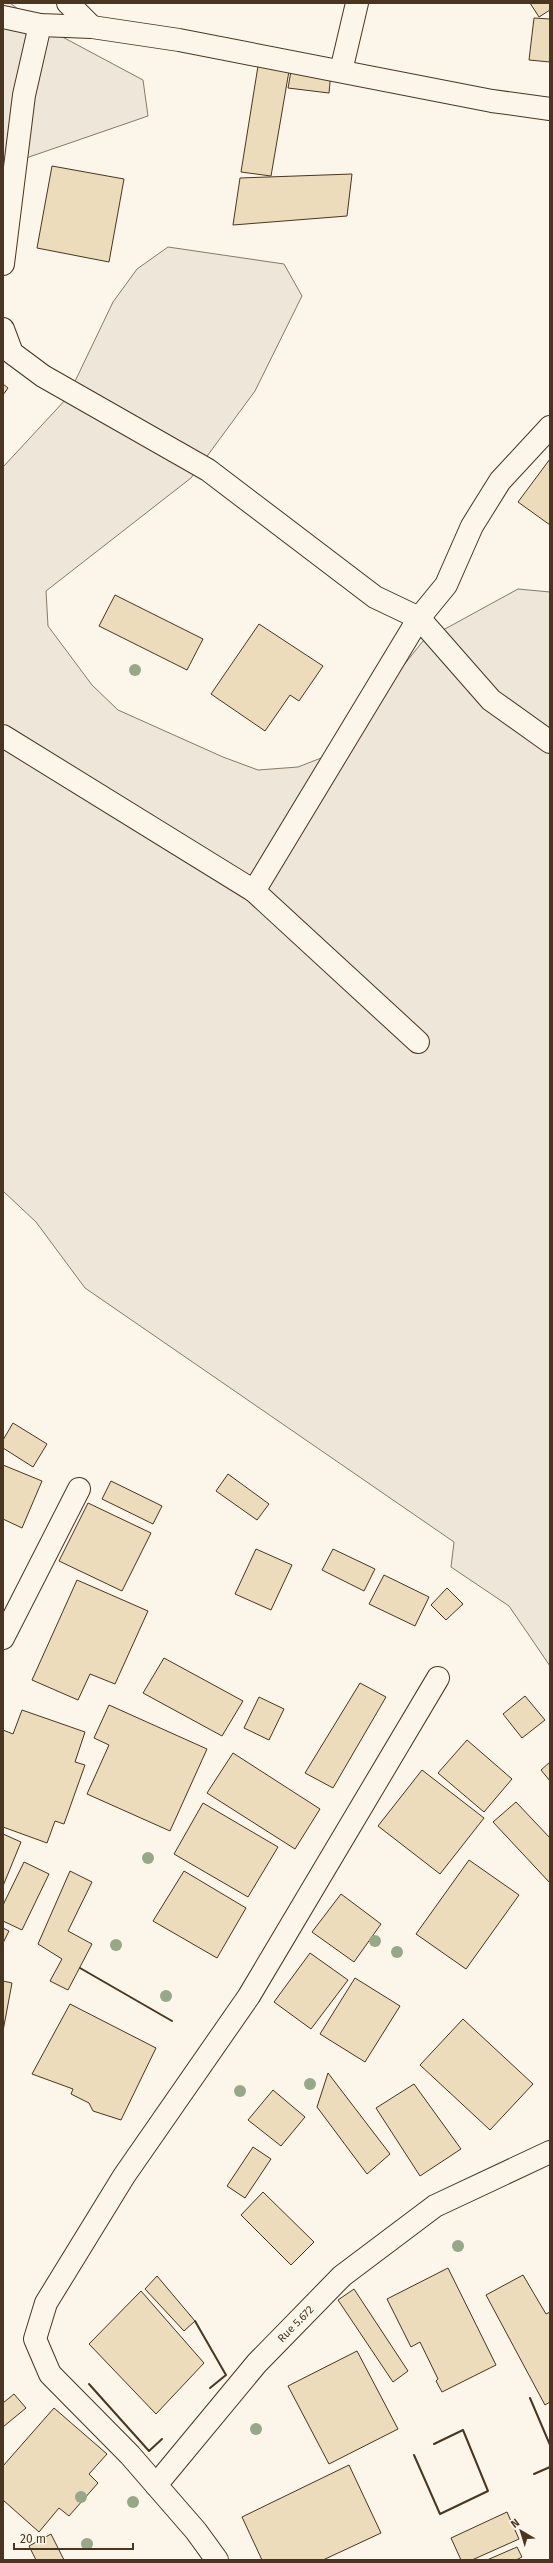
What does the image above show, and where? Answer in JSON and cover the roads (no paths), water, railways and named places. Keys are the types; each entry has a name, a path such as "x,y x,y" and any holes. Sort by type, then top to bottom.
{"street":[{"path":"68,3 92,27"},
{"path":"341,71 357,3"},
{"path":"3,17 40,25 92,27 179,40 492,101 550,109"},
{"path":"3,264 24,95 40,25"},
{"path":"3,329 12,353 43,376 208,470 375,597 419,618 491,700 550,742"},
{"path":"254,891 419,618 446,585 472,526 500,481 550,428"},
{"path":"3,736 254,891 418,1042"},
{"path":"3,1638 79,1488"},
{"path":"217,2560 196,2531 130,2455 50,2374 35,2339 46,2303 124,2176 249,1996 438,1678"},
{"name":"Rue 5.672","path":"156,2485 257,2363 342,2276 435,2206 550,2152"}]}
